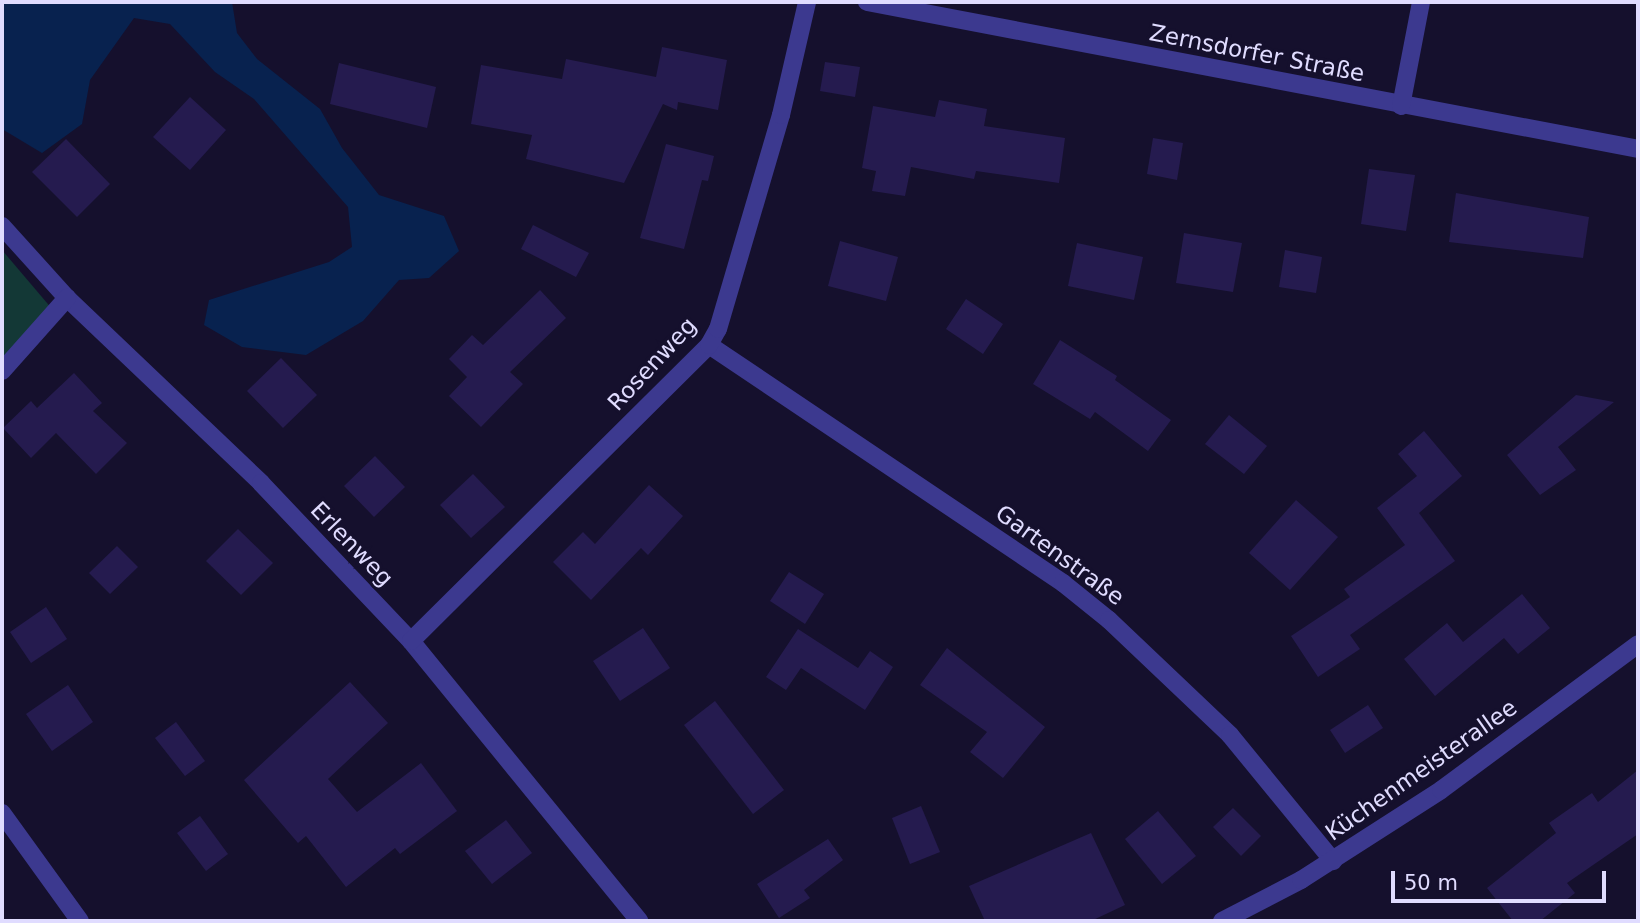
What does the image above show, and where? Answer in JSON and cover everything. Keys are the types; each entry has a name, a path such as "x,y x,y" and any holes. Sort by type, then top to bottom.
{"street":[{"name":"Rosenweg","path":"411,642 709,345 718,329 777,129 807,2"},
{"name":"Zernsdorfer Straße","path":"867,2 1401,106 1638,149"},
{"path":"1401,106 1421,2"},
{"name":"Erlenweg","path":"2,226 67,298 261,483 411,642 639,921"},
{"path":"2,371 67,298"},
{"name":"Gartenstraße","path":"709,345 1063,583 1109,620 1230,735 1333,861"},
{"name":"Küchenmeisterallee","path":"1222,921 1333,861 1441,790 1635,653"},
{"path":"2,813 80,921"}],"green space":[{"path":"2,250 53,310 2,359"}],"water":[{"path":"2,2 232,2 237,33 257,59 320,109 342,148 379,195 444,216 459,251 429,278 399,280 363,321 306,355 242,347 204,325 209,300 329,262 352,247 348,207 254,99 215,72 170,24 134,18 90,80 82,124 42,153 2,129"}],"building":[{"path":"662,47 727,60 718,110 678,102 677,110 663,104 624,183 526,159 532,135 471,124 481,65 562,79 566,59 656,77"},
{"path":"825,62 860,67 855,97 820,91"},
{"path":"339,63 436,87 427,128 330,104"},
{"path":"190,97 226,130 190,170 153,137"},
{"path":"939,100 987,109 984,126 1065,138 1059,183 976,171 974,179 911,167 905,196 872,191 876,171 862,168 873,106 935,117"},
{"path":"1153,138 1183,143 1177,180 1147,174"},
{"path":"66,139 110,184 77,217 32,172"},
{"path":"666,144 714,156 708,181 702,180 684,249 640,238"},
{"path":"1369,169 1415,175 1406,231 1361,224"},
{"path":"1456,193 1589,217 1583,258 1449,242"},
{"path":"533,225 589,253 576,277 521,249"},
{"path":"1184,233 1242,243 1233,292 1176,283"},
{"path":"840,241 898,257 886,301 828,286"},
{"path":"1077,243 1143,257 1134,300 1068,286"},
{"path":"1285,250 1322,257 1316,293 1279,287"},
{"path":"540,290 566,318 510,372 523,384 481,427 449,396 467,377 449,359 472,335 483,345"},
{"path":"966,299 1003,324 983,354 946,329"},
{"path":"1060,340 1117,376 1115,380 1171,420 1148,451 1095,412 1090,419 1033,384"},
{"path":"281,358 317,395 283,428 247,391"},
{"path":"74,373 102,403 93,411 127,443 96,474 56,433 31,458 3,428 31,401 37,408"},
{"path":"1576,395 1614,402 1558,447 1576,470 1540,495 1507,455"},
{"path":"1229,415 1267,446 1244,474 1205,444"},
{"path":"1424,431 1462,476 1419,513 1455,561 1350,635 1360,649 1318,677 1291,636 1350,597 1344,589 1405,545 1377,508 1417,476 1398,454"},
{"path":"375,456 405,487 374,517 344,486"},
{"path":"473,474 505,507 471,538 440,505"},
{"path":"649,485 683,516 648,555 641,548 591,600 553,562 583,532 595,544"},
{"path":"1296,500 1338,537 1290,590 1249,553"},
{"path":"238,529 273,563 241,595 206,561"},
{"path":"117,546 138,567 110,594 89,573"},
{"path":"789,572 824,594 805,624 770,601"},
{"path":"1522,594 1550,628 1518,654 1504,638 1435,696 1404,659 1447,623 1463,642"},
{"path":"46,607 67,639 31,663 10,632"},
{"path":"643,628 670,668 620,701 593,661"},
{"path":"798,629 858,668 870,651 893,667 865,710 801,668 786,690 766,677"},
{"path":"947,648 1045,727 1003,778 970,752 987,732 920,685"},
{"path":"350,682 388,723 328,779 357,812 421,763 457,811 400,854 395,848 346,887 306,836 298,843 244,780"},
{"path":"68,685 93,722 52,751 26,714"},
{"path":"715,701 784,790 753,814 684,725"},
{"path":"1368,705 1383,728 1345,753 1330,730"},
{"path":"176,722 205,761 185,776 155,738"},
{"path":"1638,770 1638,834 1567,883 1575,893 1540,921 1513,921 1487,888 1556,833 1549,823 1592,793 1598,802"},
{"path":"921,806 940,852 910,864 892,818"},
{"path":"1233,808 1261,836 1241,856 1213,827"},
{"path":"1158,811 1196,856 1162,884 1125,839"},
{"path":"200,816 228,854 206,871 177,833"},
{"path":"506,820 532,853 492,884 465,851"},
{"path":"1091,833 1125,905 1091,921 985,921 969,886"},
{"path":"828,839 843,860 804,890 810,898 779,918 757,884"}]}
